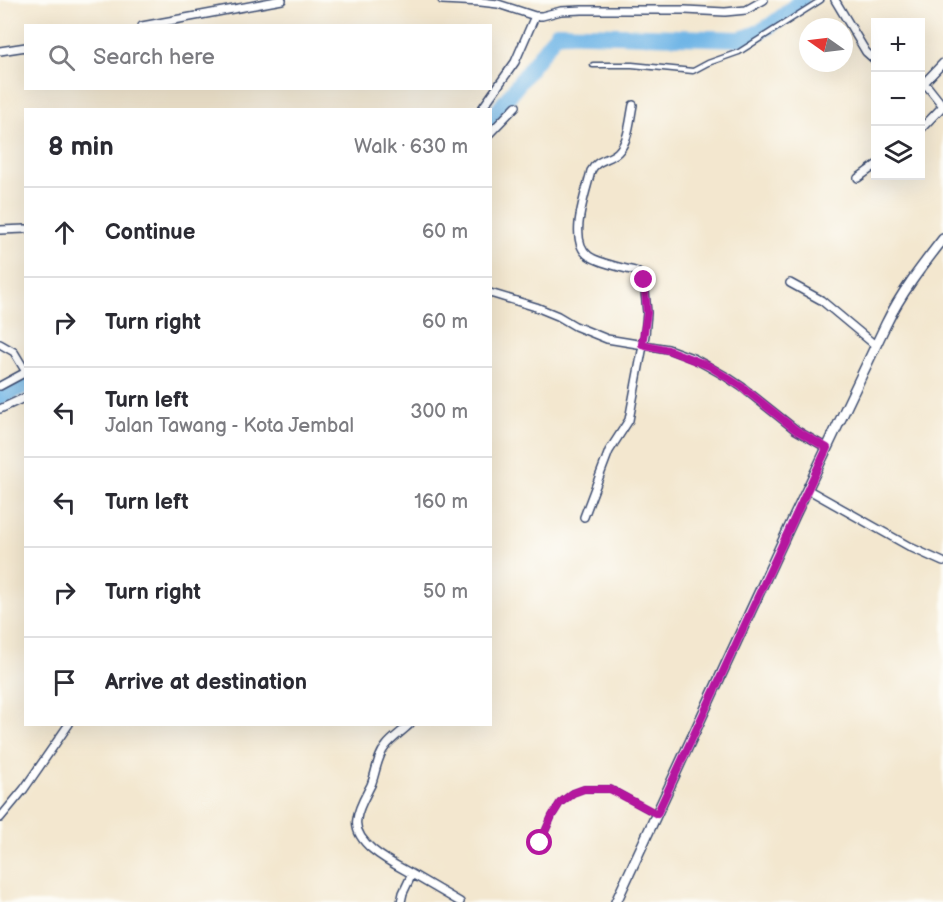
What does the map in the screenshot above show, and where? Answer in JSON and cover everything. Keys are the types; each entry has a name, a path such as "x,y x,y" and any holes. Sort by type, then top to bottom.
{"main road":[{"path":"616,902 875,345 901,295 943,239"}],"street":[{"path":"153,24 282,0"},
{"path":"442,0 498,4 535,16 582,10 725,12 746,10 764,0"},
{"path":"835,0 871,56"},
{"path":"482,108 515,62 535,16"},
{"path":"0,51 24,47"},
{"path":"925,79 943,63"},
{"path":"925,84 943,106 925,126"},
{"path":"584,517 609,451 629,420 647,313 644,280 640,274 588,256 578,238 578,225 591,171 594,165 617,153 622,147 626,139 633,105"},
{"path":"492,131 516,106"},
{"path":"858,178 871,169"},
{"path":"0,230 24,229"},
{"path":"790,283 820,300 875,345"},
{"path":"492,294 536,307 607,339 668,350 709,366 742,387 796,430 827,448"},
{"path":"0,344 14,352 24,369"},
{"path":"0,386 24,373"},
{"path":"0,409 24,398"},
{"path":"807,489 912,549 943,562"},
{"path":"0,818 24,789 68,726"},
{"path":"408,726 385,747 357,817 356,826 371,849 383,858 460,902"},
{"path":"401,902 412,874"}],"lane":[{"path":"593,64 632,64 693,71 739,52 821,0"},
{"path":"540,843 560,803 573,793 584,789 610,789 657,814"}],"waterway":[{"path":"492,118 557,33 739,39 765,29 802,0"},
{"path":"0,398 24,386"}],"route":[{"path":"540,843 560,803 573,793 584,789 610,789 657,814 827,448 796,430 742,387 709,366 668,350 642,344 647,313 644,280"}]}
